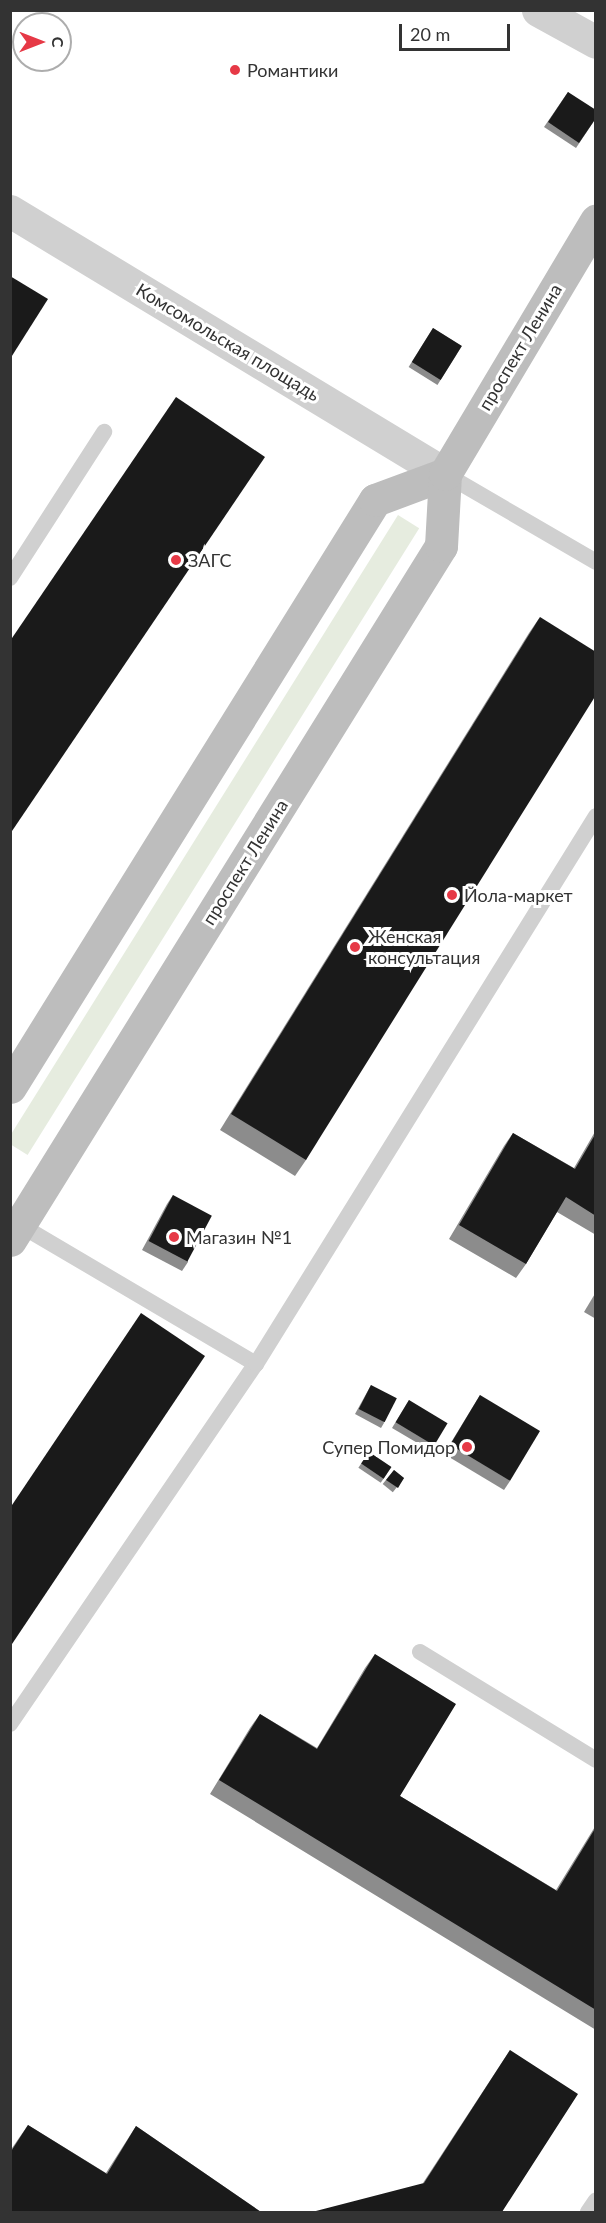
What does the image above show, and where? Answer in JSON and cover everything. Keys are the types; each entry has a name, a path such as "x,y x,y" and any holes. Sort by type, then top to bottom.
{"main road":[{"name":"проспект Ленина","path":"15,1232 441,546 445,474 596,220"},
{"path":"10,1087 375,500 445,474"}],"street":[{"path":"538,10 596,42"},
{"name":"Комсомольская площадь","path":"10,211 445,474"}],"lane":[{"path":"10,578 104,432"},
{"path":"445,474 596,562"},
{"path":"10,1724 256,1364 596,816"},
{"path":"15,1232 256,1364"},
{"path":"420,1652 596,1760"},
{"path":"588,2212 596,2200"}],"shaded area":[{"path":"398,515 419,528 28,1155 10,1144 10,1136"}],"building":[{"path":"568,92 596,110 596,118 579,143 548,122"},
{"path":"10,276 48,299 10,359"},
{"path":"433,328 462,346 441,380 412,362"},
{"path":"176,397 265,457 10,834 10,641"},
{"path":"540,617 596,652 596,695 306,1160 231,1114"},
{"path":"513,1133 575,1169 596,1133 596,1216 566,1197 526,1264 459,1225"},
{"name":"Магазин №1","path":"173,1195 212,1216 187,1262 149,1241"},
{"path":"141,1313 205,1356 10,1647 10,1508"},
{"path":"371,1385 397,1398 385,1422 359,1409"},
{"path":"480,1395 540,1431 510,1481 450,1445"},
{"path":"409,1400 448,1423 434,1445 396,1422"},
{"path":"369,1452 391,1467 384,1479 361,1464"},
{"path":"394,1470 404,1478 398,1488 386,1480"},
{"path":"375,1654 456,1704 400,1796 557,1891 596,1827 596,2010 219,1780 260,1714 317,1749"},
{"path":"510,2050 578,2094 502,2212 312,2212 424,2183"},
{"path":"28,2125 107,2174 136,2126 261,2212 10,2212 10,2153"}],"place":[{"name":"Романтики","path":"235,70"},
{"name":"ЗАГС","path":"176,560"},
{"name":"Йола-маркет","path":"452,895"},
{"name":"Женская консультация","path":"355,947"},
{"name":"Магазин №1","path":"174,1237"},
{"name":"Супер Помидор","path":"467,1447"}]}
